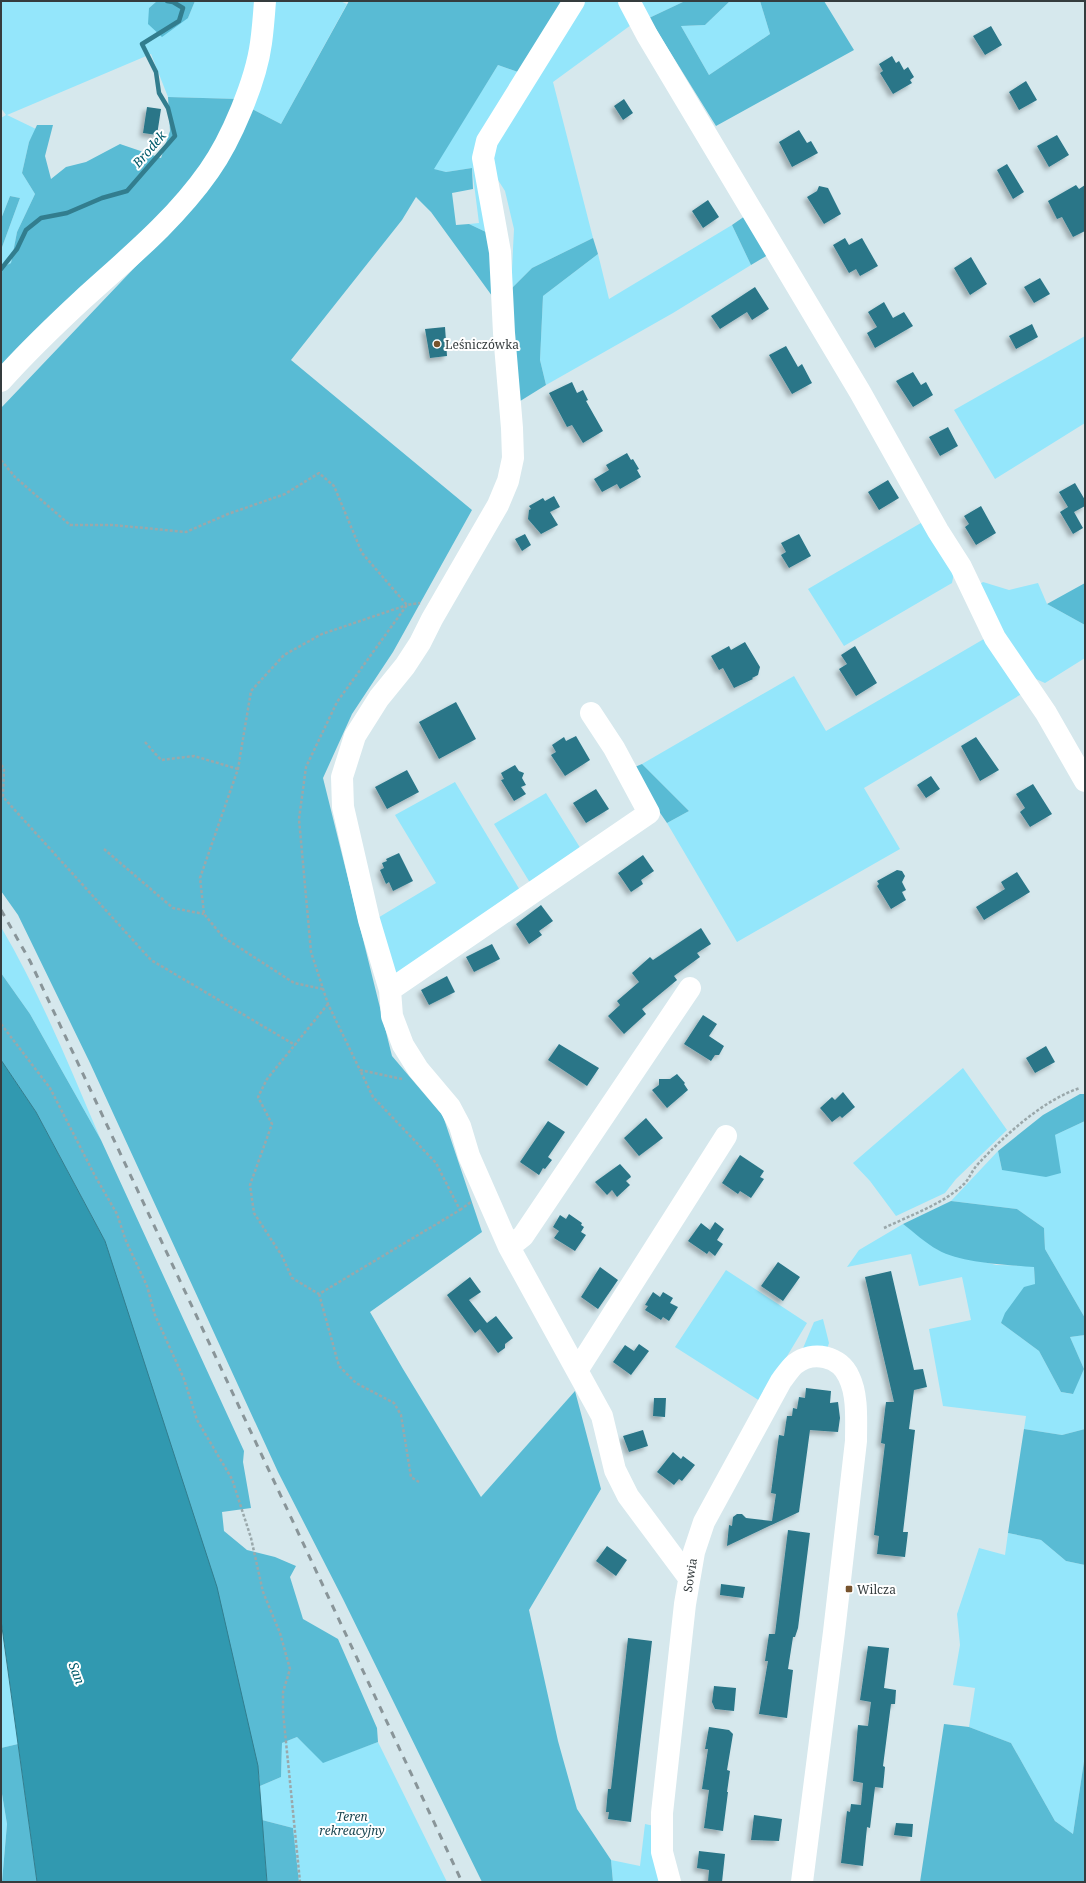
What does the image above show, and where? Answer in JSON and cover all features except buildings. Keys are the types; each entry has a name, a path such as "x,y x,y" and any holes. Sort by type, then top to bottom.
{"street":[{"path":"1,381 18,362 82,300 162,228 209,171 232,130 252,79 261,44 265,1"},
{"path":"574,1 487,141 483,158 500,252 504,333 512,428 513,458 508,481 498,505 405,666 379,698 355,736 342,777 343,807 346,826 369,920 390,990 392,1016 403,1045 418,1069 450,1107 460,1126 469,1156 509,1247 578,1369 602,1416 615,1470 628,1496 647,1524 689,1578"},
{"path":"629,1 647,35 856,385 938,531 961,567 995,638 1046,713 1085,780"},
{"path":"390,990 649,813 614,748 591,713"},
{"path":"509,1247 523,1236 690,988"},
{"path":"578,1369 726,1136"},
{"name":"Sowia","path":"670,1882 662,1852 662,1813 689,1578 694,1552 704,1522 781,1381 795,1364 809,1357 825,1357 839,1362 849,1376 852,1385 856,1415 856,1441 834,1632 802,1882"}],"path":[{"path":"1,460 15,477 70,525 113,525 186,532 228,514 285,494 319,473 334,486 362,553 407,605"},
{"path":"323,989 294,983 222,937 204,914 200,878 238,769 251,691 284,655 322,634 407,605 444,599"},
{"path":"145,742 162,760 194,756 238,769"},
{"path":"1,766 4,768 3,797 151,960 295,1046"},
{"path":"104,849 173,908 204,914"},
{"path":"319,1294 460,1210 436,1163 373,1097 328,1004 267,1079 258,1097 272,1124 250,1185 254,1213 282,1256 292,1278 319,1294 339,1366 356,1383 394,1403 401,1415 410,1477 419,1482"},
{"path":"1,1024 50,1088 94,1174 117,1214 126,1242 147,1286 155,1315 184,1379 197,1420 232,1479 251,1538 263,1592 280,1633 290,1668 283,1692 283,1712 300,1882"},
{"path":"360,1070 403,1079"},
{"path":"884,1228 950,1195 965,1183 976,1165 1014,1130 1052,1100 1080,1088"}],"green space":[{"path":"1,1 157,1 149,8 188,18 195,1 262,1 238,99 168,97 151,54 7,115 36,129 29,142 22,173 35,194 17,232 11,263 1,268 1,250 20,198 10,196 1,219 1,118 6,115 1,108"},
{"path":"270,1 340,1 347,4 281,124 250,108"},
{"path":"580,1 620,1 631,25 553,82 593,238 532,268 511,289 514,229 505,191 489,166 490,150"},
{"path":"638,1 685,1 649,18"},
{"path":"730,1 760,1 770,34 709,75 681,26 705,25"},
{"path":"498,65 521,73 483,141 488,233 469,224 479,223 472,168 446,172 433,169"},
{"path":"732,225 751,265 673,313 546,385 540,360 543,296 598,254 609,299"},
{"path":"1085,336 1085,423 995,479 954,410"},
{"path":"926,520 955,568 952,583 844,646 808,589"},
{"path":"983,582 1009,590 1038,583 1047,604 1085,625 1085,658 1045,683 1029,676 977,586"},
{"path":"989,636 1025,692 864,788 900,849 737,942 667,823 689,811 642,764 794,676 826,731"},
{"path":"455,782 521,892 395,980 376,919 436,883 395,815"},
{"path":"546,793 584,854 532,886 494,824"},
{"path":"1,927 42,1005 101,1140 30,1014 1,973"},
{"path":"963,1068 1007,1130 956,1179 945,1193 896,1216 870,1181 853,1163"},
{"path":"1085,1121 1085,1318 1045,1249 1044,1228 1017,1209 951,1201 998,1151 1002,1170 1055,1135"},
{"path":"903,1224 938,1250 996,1265 1034,1266 1035,1284 1001,1323 1039,1351 1061,1392 1072,1394 1084,1369 1070,1337 1085,1335 1085,1429 1062,1435 1024,1429 1026,1416 943,1406 929,1329 971,1320 962,1277 919,1286 911,1254 847,1267 859,1250"},
{"path":"726,1270 807,1323 760,1401 675,1347"},
{"path":"823,1319 829,1343 827,1349 801,1353 814,1322"},
{"path":"1008,1533 1041,1540 1066,1561 1085,1565 1085,1755 1073,1834 1055,1821 1011,1743 969,1727 975,1688 953,1685 960,1645 957,1614 979,1548 1005,1555"},
{"path":"1,1624 18,1744 1,1748"},
{"name":"Teren rekreacyjny","path":"297,1737 323,1762 378,1742 447,1882 299,1882 293,1828 262,1820 260,1786 281,1777 282,1743"},
{"path":"1,1788 7,1824 2,1882 1,1882"},
{"path":"645,1824 654,1826 661,1882 613,1882 611,1860 640,1866"}],"shaded area":[{"path":"157,1 195,1 188,18 162,37 148,24 149,8"},
{"path":"349,1 563,1 521,73 498,65 434,169 446,172 472,168 473,189 452,193 456,225 469,224 488,233 495,300 431,212 416,197 402,220 291,360 472,510 393,652 352,714 323,778 392,1056 443,1116 482,1232 370,1312 481,1497 575,1391 601,1489 529,1610 558,1741 577,1809 611,1860 613,1882 482,1882 343,1599 278,1472 90,1063 18,915 1,891 1,408 158,243 250,108 281,124"},
{"path":"685,1 730,1 705,25 681,26 709,75 770,34 760,1 824,1 854,50 716,126 649,18"},
{"path":"168,97 238,99 214,156 180,200 1,377 1,268 11,263 17,232 35,194 22,173 29,142 37,125 53,125 45,156 51,179 66,167 86,162 120,144 161,158 170,131"},
{"path":"10,196 20,198 1,250 1,219"},
{"path":"745,216 768,255 751,265 732,225"},
{"path":"593,238 598,254 543,296 540,360 546,385 517,403 511,289 532,268"},
{"path":"1085,583 1085,625 1047,604"},
{"path":"642,764 689,811 667,823 630,769"},
{"path":"1,973 30,1014 101,1140 244,1451 243,1462 251,1508 222,1512 224,1531 247,1550 275,1557 296,1566 290,1577 303,1619 338,1639 377,1728 378,1742 323,1763 297,1737 282,1743 281,1777 260,1786 258,1766 105,1241 36,1112 1,1060"},
{"path":"1080,1094 1085,1094 1085,1121 1055,1135 1061,1173 1046,1177 1002,1170 998,1151 1043,1115"},
{"path":"951,1201 1017,1209 1044,1228 1045,1249 1085,1318 1085,1335 1070,1337 1084,1369 1073,1394 1061,1392 1039,1351 1001,1323 1005,1313 1024,1287 1035,1284 1034,1267 984,1263 959,1258 938,1250 903,1224"},
{"path":"1024,1429 1062,1435 1085,1429 1085,1565 1066,1561 1041,1540 1008,1533"},
{"path":"944,1724 969,1727 1011,1743 1055,1821 1073,1834 1085,1755 1085,1882 920,1882"},
{"path":"18,1744 37,1882 2,1882 7,1824 1,1788 1,1748"},
{"path":"262,1820 293,1828 299,1882 267,1882"}],"water":[{"name":"San","path":"1,1060 36,1112 105,1241 217,1587 258,1766 267,1882 37,1882 1,1620"}],"waterway":[{"name":"Brodek","path":"1,269 17,249 26,230 41,218 67,213 102,198 127,191 175,136 168,108 159,93 156,72 142,44 179,21 183,8 173,2 167,1"}],"railway":[{"path":"1,910 30,961 462,1882"}],"place":[{"name":"Leśniczówka","path":"437,344"},
{"name":"Wilcza","path":"849,1589"}]}
